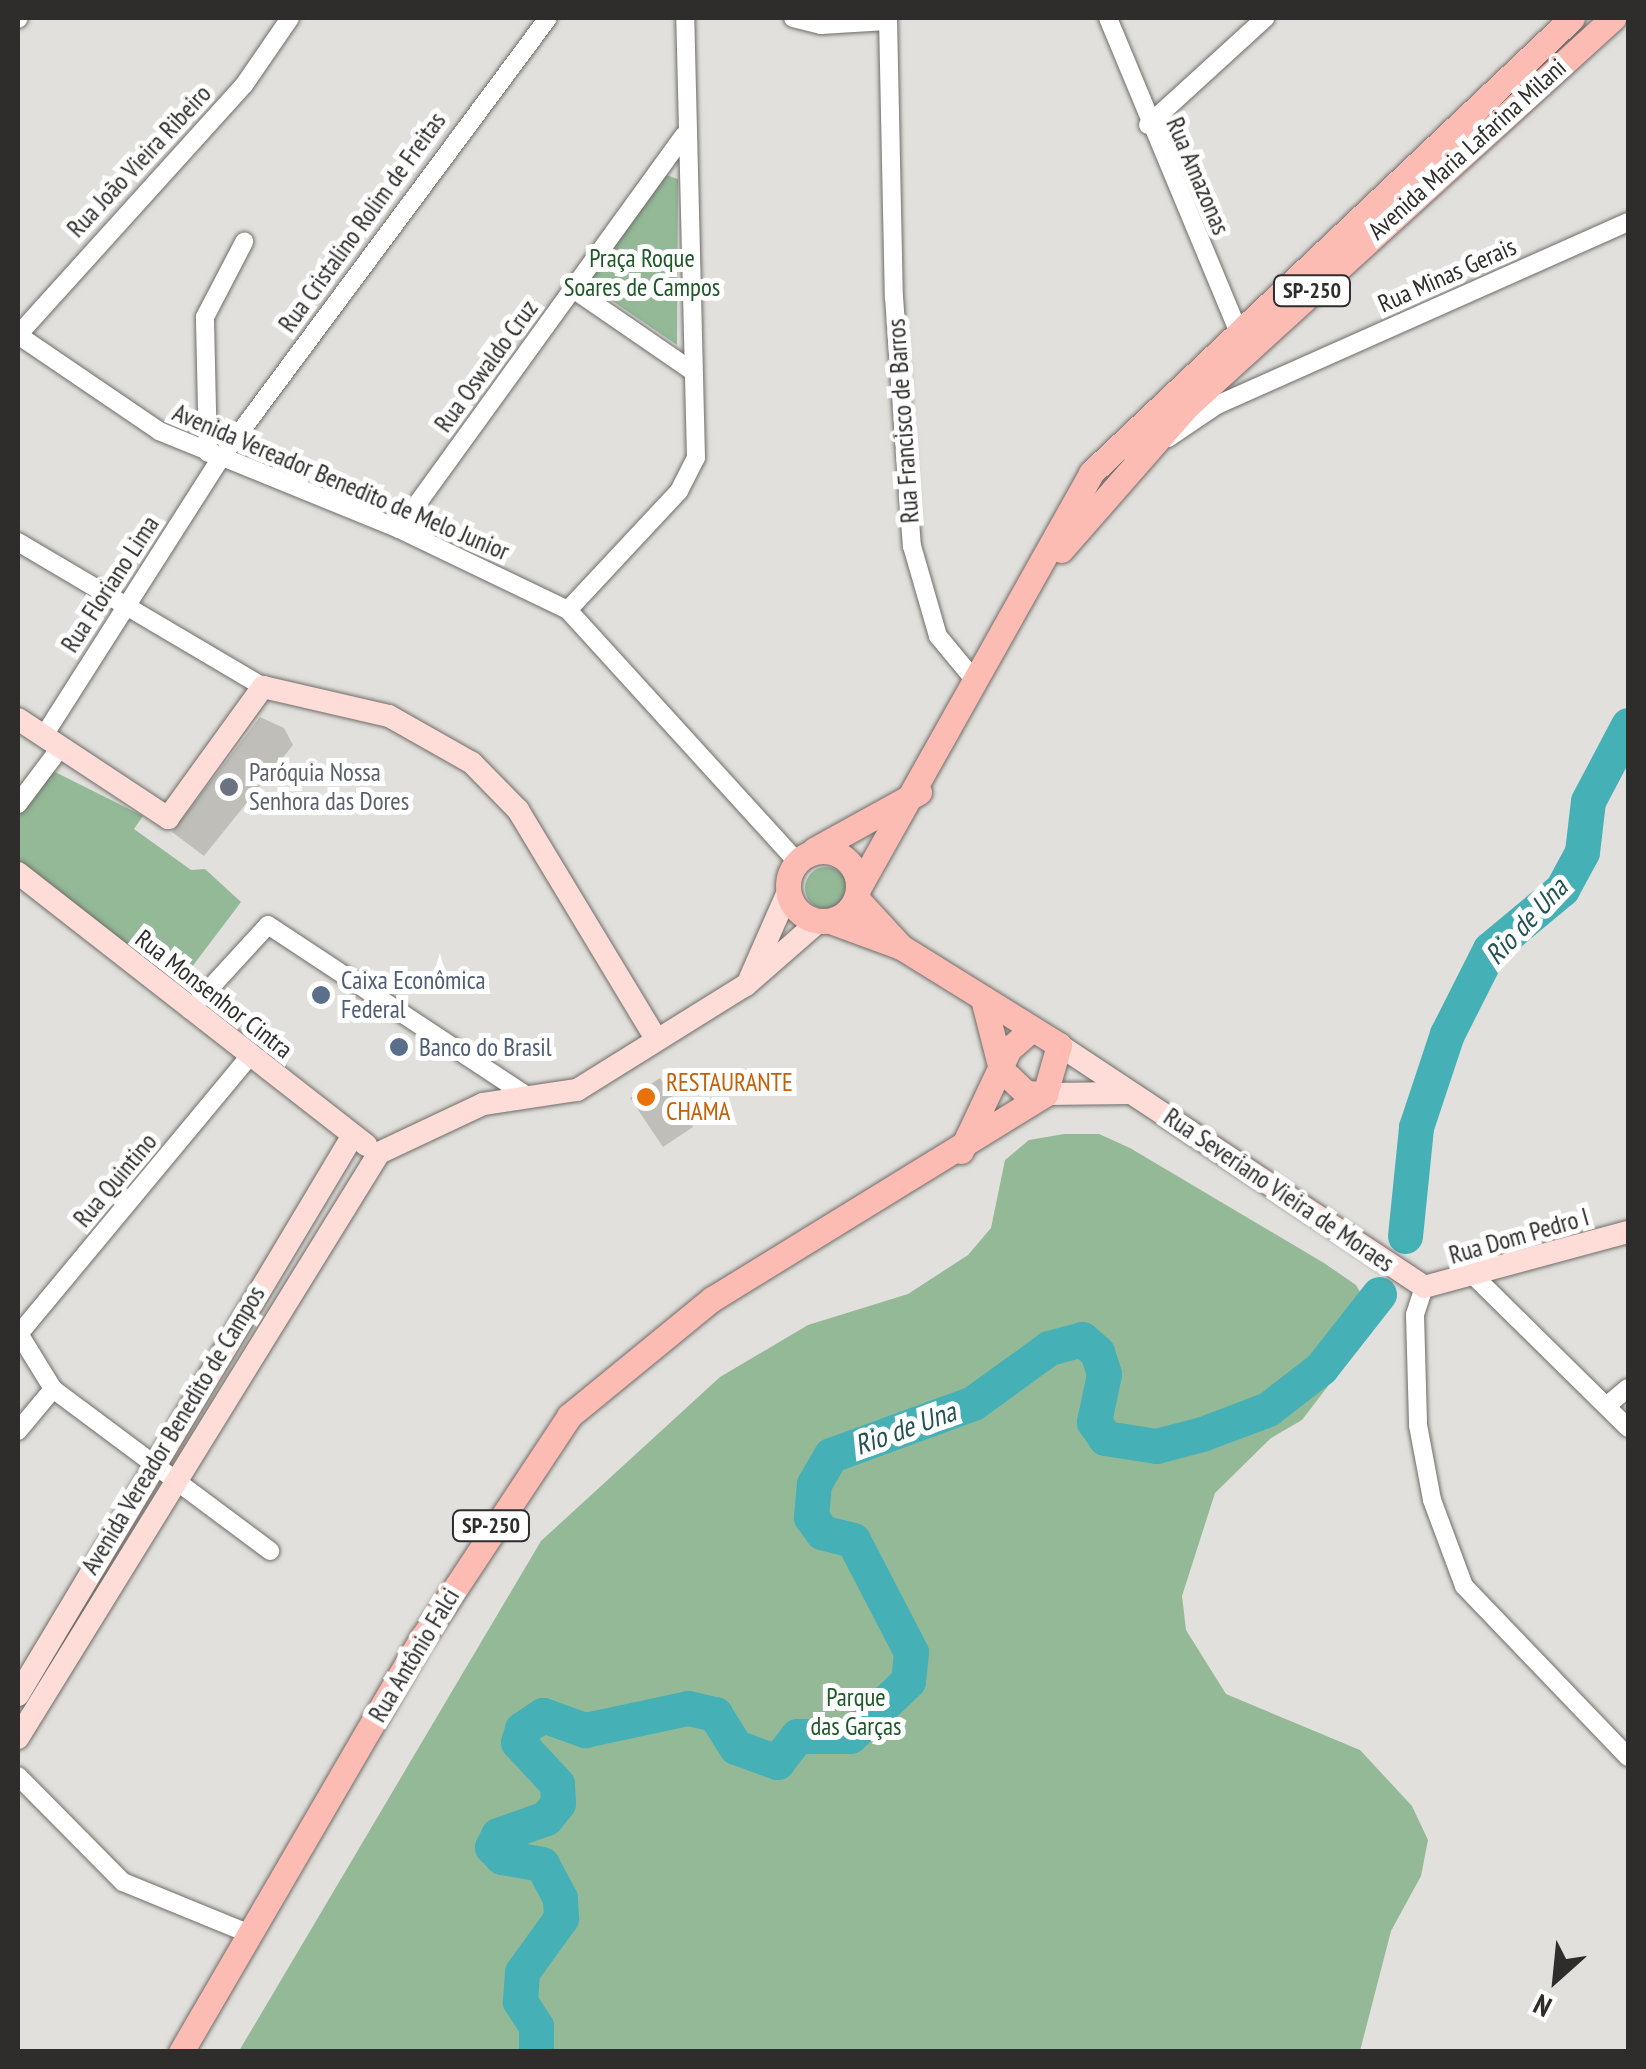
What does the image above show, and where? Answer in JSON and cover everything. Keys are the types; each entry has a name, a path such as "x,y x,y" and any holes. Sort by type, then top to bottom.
{"main road":[{"name":"Avenida Maria Lafarina Milani","path":"1031,584 1131,463 1242,342 1541,44 1572,18"},
{"name":"Avenida Maria Lafarina Milani","path":"977,683 1091,473 1156,404 1242,342 1613,18"},
{"path":"1541,44 1559,66"},
{"name":"SP-250","path":"824,921 857,892 919,792 977,683"},
{"path":"18,720 168,818 264,687 390,716 472,764 546,850 656,1040"},
{"path":"746,986 805,856 919,792"},
{"path":"805,856 836,852 853,866 857,892"},
{"name":"Rua Monsenhor Cintra","path":"18,874 352,1137 379,1153"},
{"name":"Rua Severiano Vieira de Moraes","path":"857,892 901,947"},
{"path":"788,894 799,912 824,921"},
{"path":"379,1153 523,1093 576,1090 746,986 824,921"},
{"name":"Rua Severiano Vieira de Moraes","path":"824,921 901,947 1133,1093 1424,1287"},
{"path":"983,999 1000,1069 1026,1092 1133,1093"},
{"path":"961,1151 1000,1069 1032,1029"},
{"path":"1046,1094 1059,1046"},
{"name":"Rua Antônio Falci","path":"182,2052 432,1622 569,1416 712,1299 961,1151 1046,1094"},
{"name":"Avenida Vereador Benedito de Campos","path":"18,1695 247,1304 352,1137"},
{"name":"Avenida Vereador Benedito de Campos","path":"18,1738 176,1482 273,1314 379,1153"},
{"name":"Rua Dom Pedro I","path":"1424,1287 1476,1277 1628,1232"},
{"path":"247,1304 273,1314"}],"street":[{"name":"Rua João Vieira Ribeiro","path":"18,335 244,85 290,18"},
{"name":"Rua Cristalino Rolim de Freitas","path":"215,456 548,18"},
{"path":"568,610 690,474 685,18"},
{"path":"793,18 820,25 887,19"},
{"name":"Rua Amazonas","path":"1108,18 1148,125 1242,342"},
{"path":"1148,125 1265,18"},
{"name":"Rua Francisco de Barros","path":"887,19 894,297 912,546 938,636 977,683"},
{"name":"Rua Oswaldo Cruz","path":"399,529 684,135"},
{"name":"Rua Minas Gerais","path":"1131,463 1217,405 1628,222"},
{"path":"215,456 206,317 244,242"},
{"path":"572,289 691,370"},
{"name":"Avenida Vereador Benedito de Melo Junior","path":"18,335 159,432 399,529 568,610 805,856"},
{"path":"1156,404 1217,405"},
{"name":"Rua Floriano Lima","path":"18,804 122,610 215,456"},
{"path":"18,542 122,610 264,687"},
{"path":"190,1010 268,925 523,1093"},
{"name":"Rua Quintino","path":"18,1333 249,1057"},
{"path":"1476,1277 1610,1402 1628,1428"},
{"path":"1424,1287 1415,1315 1418,1426 1432,1500 1464,1586 1628,1757"},
{"path":"18,1333 53,1388 270,1551"},
{"path":"18,1431 53,1388"},
{"path":"1610,1402 1628,1388"},
{"path":"18,1776 123,1882 250,1934"}],"green space":[{"name":"Praça Roque Soares de Campos","path":"666,175 678,179 677,345 586,283"},
{"path":"53,771 143,816 134,829 191,870 205,869 241,902 176,988 18,867 18,816"},
{"path":"826,867 841,873 847,888 841,903 826,909 811,903 805,888 811,873"},
{"name":"Parque das Garças","path":"1099,1134 1130,1148 1324,1263 1356,1285 1377,1322 1302,1420 1271,1438 1215,1493 1182,1596 1186,1630 1226,1694 1360,1750 1412,1806 1428,1840 1421,1876 1391,1931 1360,2051 239,2051 541,1541 720,1377 808,1325 908,1294 968,1255 991,1228 1005,1160 1029,1140"}],"building":[{"name":"Paróquia Nossa Senhora das Dores","path":"260,717 284,728 293,745 204,856 172,832"},
{"path":"660,1078 693,1127 663,1147 630,1098"}],"waterway":[{"name":"Rio de Una","path":"1405,1236 1416,1127 1447,1034 1490,949 1562,889 1582,852 1588,801 1628,725"},
{"name":"Rio de Una","path":"536,2052 536,2026 520,2001 522,1972 561,1918 560,1898 542,1864 502,1857 492,1847 498,1835 546,1818 558,1803 557,1784 518,1742 522,1729 543,1715 585,1730 688,1708 715,1714 736,1747 777,1762 797,1736 850,1736 908,1681 911,1652 853,1540 822,1532 811,1517 814,1484 831,1455 973,1403 1049,1348 1082,1339 1097,1352 1104,1374 1094,1422 1105,1438 1156,1446 1202,1434 1268,1409 1321,1368 1379,1294"}],"place":[{"name":"Paróquia Nossa Senhora das Dores","path":"229,787"},
{"name":"Caixa Econômica Federal","path":"321,995"},
{"name":"Banco do Brasil","path":"399,1047"},
{"name":"RESTAURANTE CHAMA","path":"646,1097"}]}
